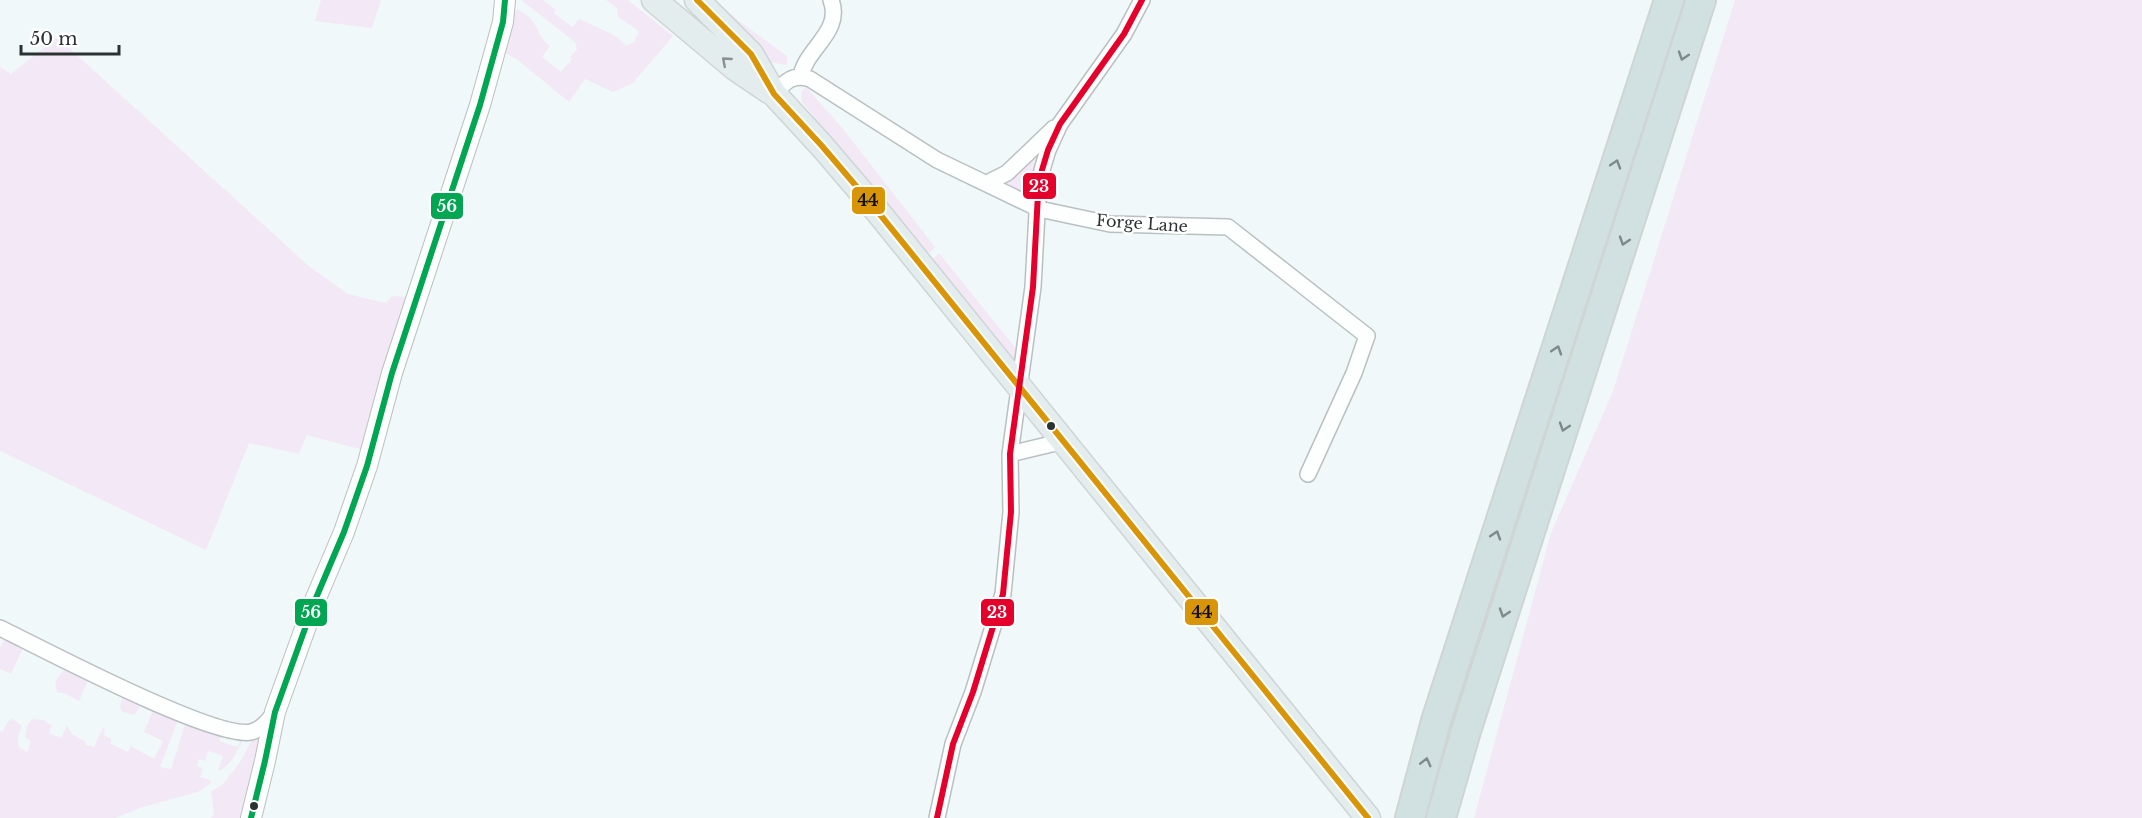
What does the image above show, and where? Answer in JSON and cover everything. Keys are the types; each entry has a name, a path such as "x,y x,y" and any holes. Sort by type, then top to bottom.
{"highway":[{"path":"1410,818 1436,721 1669,0"},
{"path":"1441,818 1470,720 1701,0"}],"main road":[{"path":"654,0 735,68 774,94"},
{"path":"698,0 751,54 774,94 859,190 1020,386 1368,818"}],"street":[{"path":"251,818 266,761 275,712 367,466 392,373 480,105 503,22 505,0"},
{"path":"774,94 790,79 801,76 802,68 831,28 834,13 831,0"},
{"path":"937,818 953,744 973,692 1003,594 1011,512 1010,454 1033,287 1041,170 1060,124 1125,34 1142,0"},
{"name":"Forge Lane","path":"801,76 819,83 938,160 1039,209 1110,224 1228,227 1367,336 1354,373 1308,474"},
{"path":"989,185 1007,173 1060,124"},
{"path":"1010,454 1064,441"},
{"path":"0,628 103,679 192,718 238,732 251,732 266,725 275,712"}],"shaded area":[{"path":"321,0 381,0 372,28 315,21"},
{"path":"521,0 543,0 556,10 554,13 572,27 579,19 614,35 626,46 634,42 639,31 618,17 617,8 606,0 628,0 673,36 633,83 613,92 585,79 569,102 518,60 502,51 511,19 517,9 530,18 541,37 550,46 542,57 561,72 577,49 575,42"},
{"path":"706,0 715,0 739,21 787,56 787,65 768,62"},
{"path":"1735,0 2142,0 2142,818 1474,818 1551,533 1613,391"},
{"path":"57,37 310,267 348,294 386,303 392,296 407,297 385,361 385,374 363,450 307,435 299,454 249,443 206,550 0,451 0,67 11,74"},
{"path":"806,87 843,129 935,247 931,252 923,253 802,102 801,92"},
{"path":"1043,145 1034,198 1002,185 1003,180"},
{"path":"939,253 1018,351 1014,360 1012,361 932,260"},
{"path":"5,637 24,646 11,674 0,669 0,648"},
{"path":"65,668 89,678 79,701 57,692 55,682"},
{"path":"124,694 143,703 135,714 131,715 121,711 120,706"},
{"path":"154,708 179,718 160,767 171,769 186,721 222,734 219,741 238,747 240,740 234,737 243,738 234,758 218,771 223,756 208,751 205,761 199,759 197,766 203,768 200,777 210,780 211,783 198,792 143,807 115,818 0,818 0,731 2,732 9,720 11,721 12,718 22,726 18,736 19,747 27,752 31,741 25,737 27,726 32,719 43,720 52,725 49,733 61,738 67,725 72,734 86,742 86,745 94,747 103,727 104,735 111,739 111,744 128,752 131,746 154,759 163,741 144,732"},
{"path":"262,734 246,818 211,818 214,815 211,792 223,784 240,762 253,738"}],"transit line":[{"name":"56","path":"251,818 275,712 367,466 392,373 480,105 503,22 505,0"},
{"name":"44","path":"697,0 751,54 774,94 874,207 1368,818"},
{"name":"23","path":"937,818 953,744 973,692 1003,594 1011,512 1010,454 1033,287 1038,194 1042,170 1060,124 1124,34 1142,0"}]}
